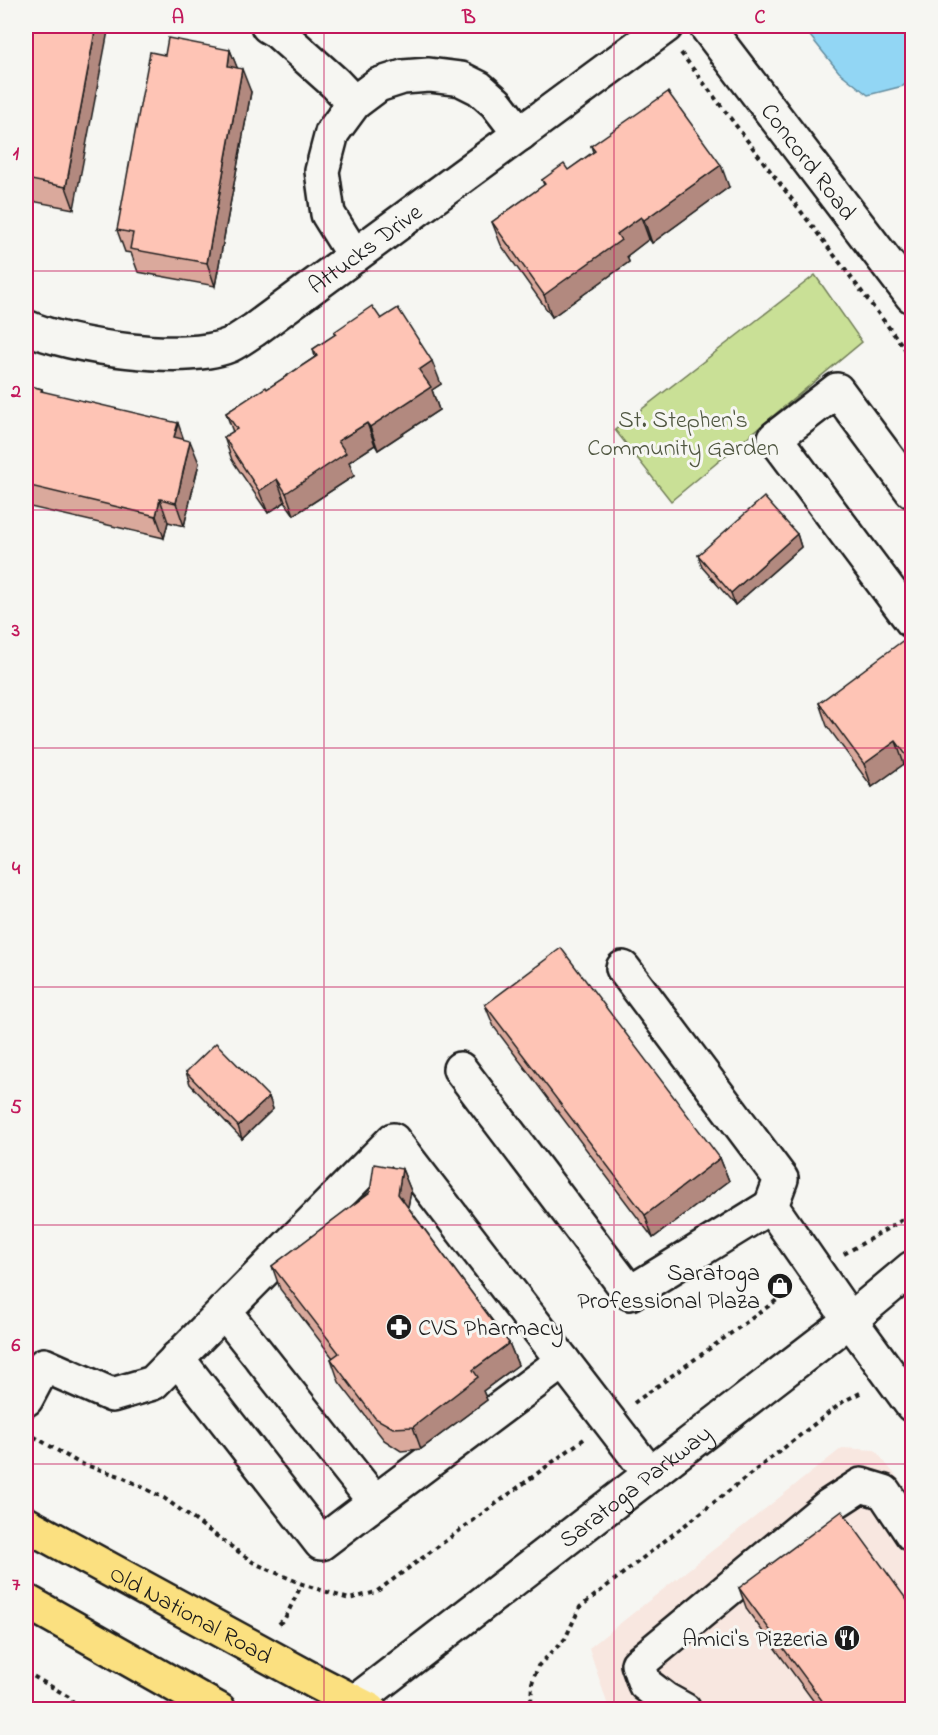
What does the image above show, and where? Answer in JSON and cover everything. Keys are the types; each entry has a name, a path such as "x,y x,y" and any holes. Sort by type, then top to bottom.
{"main road":[{"name":"Old National Road","path":"26,1524 358,1707"},
{"path":"26,1601 219,1710"}],"street":[{"path":"268,26 278,32 335,83 354,103"},
{"name":"Concord Road","path":"706,26 912,296"},
{"name":"Attucks Drive","path":"26,327 76,342 118,350 160,354 201,352 229,345 254,330 664,27"},
{"path":"354,256 328,214 322,171 332,133 354,103 378,86 403,77 429,75 461,79 479,88 496,103 520,134"},
{"path":"912,491 837,390 775,438 912,621"},
{"path":"460,1069 630,1293 771,1206 780,1179 623,968"},
{"path":"26,1400 44,1365 112,1395 153,1383 393,1140 650,1474"},
{"path":"771,1206 887,1372 912,1404"},
{"name":"Saratoga Parkway","path":"358,1707 650,1474 850,1320 912,1268"},
{"path":"224,1311 375,1502"},
{"path":"177,1358 321,1543 563,1361"},
{"path":"684,1710 645,1684 638,1664 830,1505 861,1485 884,1492 912,1534"}],"path":[{"path":"664,27 912,358"},
{"path":"535,1710 531,1703 532,1683 538,1666 565,1639 580,1607 843,1401 866,1390 887,1372"},
{"path":"285,1618 302,1584"},
{"path":"26,1672 69,1697 80,1710"}],"shaded area":[{"path":"842,1448 875,1450 912,1496 912,1709 609,1709 589,1648"},
{"path":"26,1696 49,1709 26,1709"}],"green space":[{"name":"St. Stephen's Community Garden","path":"815,275 862,342 671,501 615,430"}],"water":[{"path":"802,26 912,26 912,77 903,86 868,95 839,72"}],"building":[{"path":"26,26 96,26 66,187 26,179"},
{"path":"168,38 230,50 228,66 242,69 207,263 130,249 133,233 117,230 150,52 165,55"},
{"path":"668,92 721,165 644,220 641,217 617,234 621,240 544,295 492,222 545,184 542,180 564,164 568,170 595,151 591,146"},
{"path":"372,306 381,319 398,308 432,361 419,370 431,387 370,427 367,423 338,441 346,453 286,493 277,479 259,491 224,437 237,429 226,413 317,356 313,349"},
{"path":"26,385 42,389 41,391 178,423 174,437 190,441 176,503 160,499 156,516 26,485"},
{"path":"764,497 797,534 731,593 698,555"},
{"path":"905,639 912,649 912,763 896,741 864,764 819,703"},
{"path":"561,948 720,1158 645,1215 485,1005"},
{"path":"216,1043 269,1097 238,1126 186,1072"},
{"name":"CVS Pharmacy","path":"374,1164 402,1169 398,1194 509,1343 473,1370 478,1377 413,1427 393,1428 375,1418 331,1359 339,1353 272,1266 370,1192"},
{"path":"842,1511 912,1607 912,1710 829,1710 739,1588"}],"place":[{"name":"Saratoga Professional Plaza","path":"780,1286"},
{"name":"CVS Pharmacy","path":"399,1327"},
{"name":"Amici's Pizzeria","path":"847,1638"}]}
